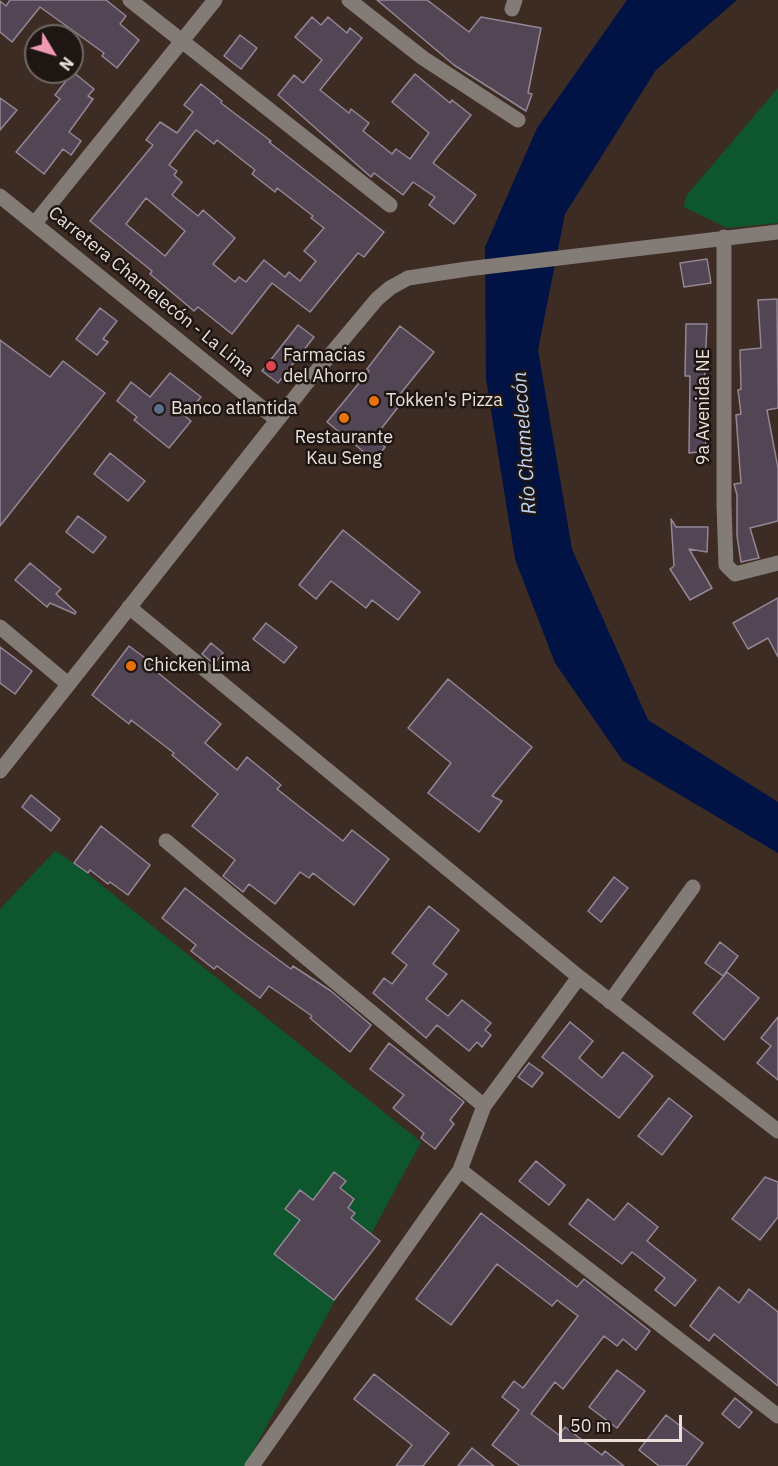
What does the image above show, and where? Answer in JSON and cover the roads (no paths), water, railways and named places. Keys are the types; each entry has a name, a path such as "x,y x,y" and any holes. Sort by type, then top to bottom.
{"street":[{"path":"130,0 390,205"},
{"path":"35,223 215,0"},
{"path":"349,0 423,58 518,120"},
{"name":"Carretera Chamelecón - La Lima","path":"0,196 277,420"},
{"path":"0,771 5,754 68,684 277,420 376,299 390,288 408,278 778,232"},
{"name":"9a Avenida NE","path":"718,238 726,565 735,574 778,563"},
{"path":"129,607 579,977 778,1131"},
{"path":"0,627 68,684"},
{"path":"166,842 484,1106"},
{"path":"610,1002 693,887"},
{"path":"252,1466 460,1170 484,1106 579,977"},
{"path":"460,1170 778,1416"}],"water":[{"name":"Río Chamelecón","path":"627,0 737,0 656,70 565,214 538,350 572,549 648,720 778,802 778,853 623,761 555,663 515,559 486,379 485,247 537,128"}],"place":[{"name":"Farmacias del Ahorro","path":"271,366"},
{"name":"Tokken's Pizza","path":"374,401"},
{"name":"Banco atlantida","path":"159,409"},
{"name":"Restaurante Kau Seng","path":"344,418"},
{"name":"Chicken Lima","path":"131,666"}]}
